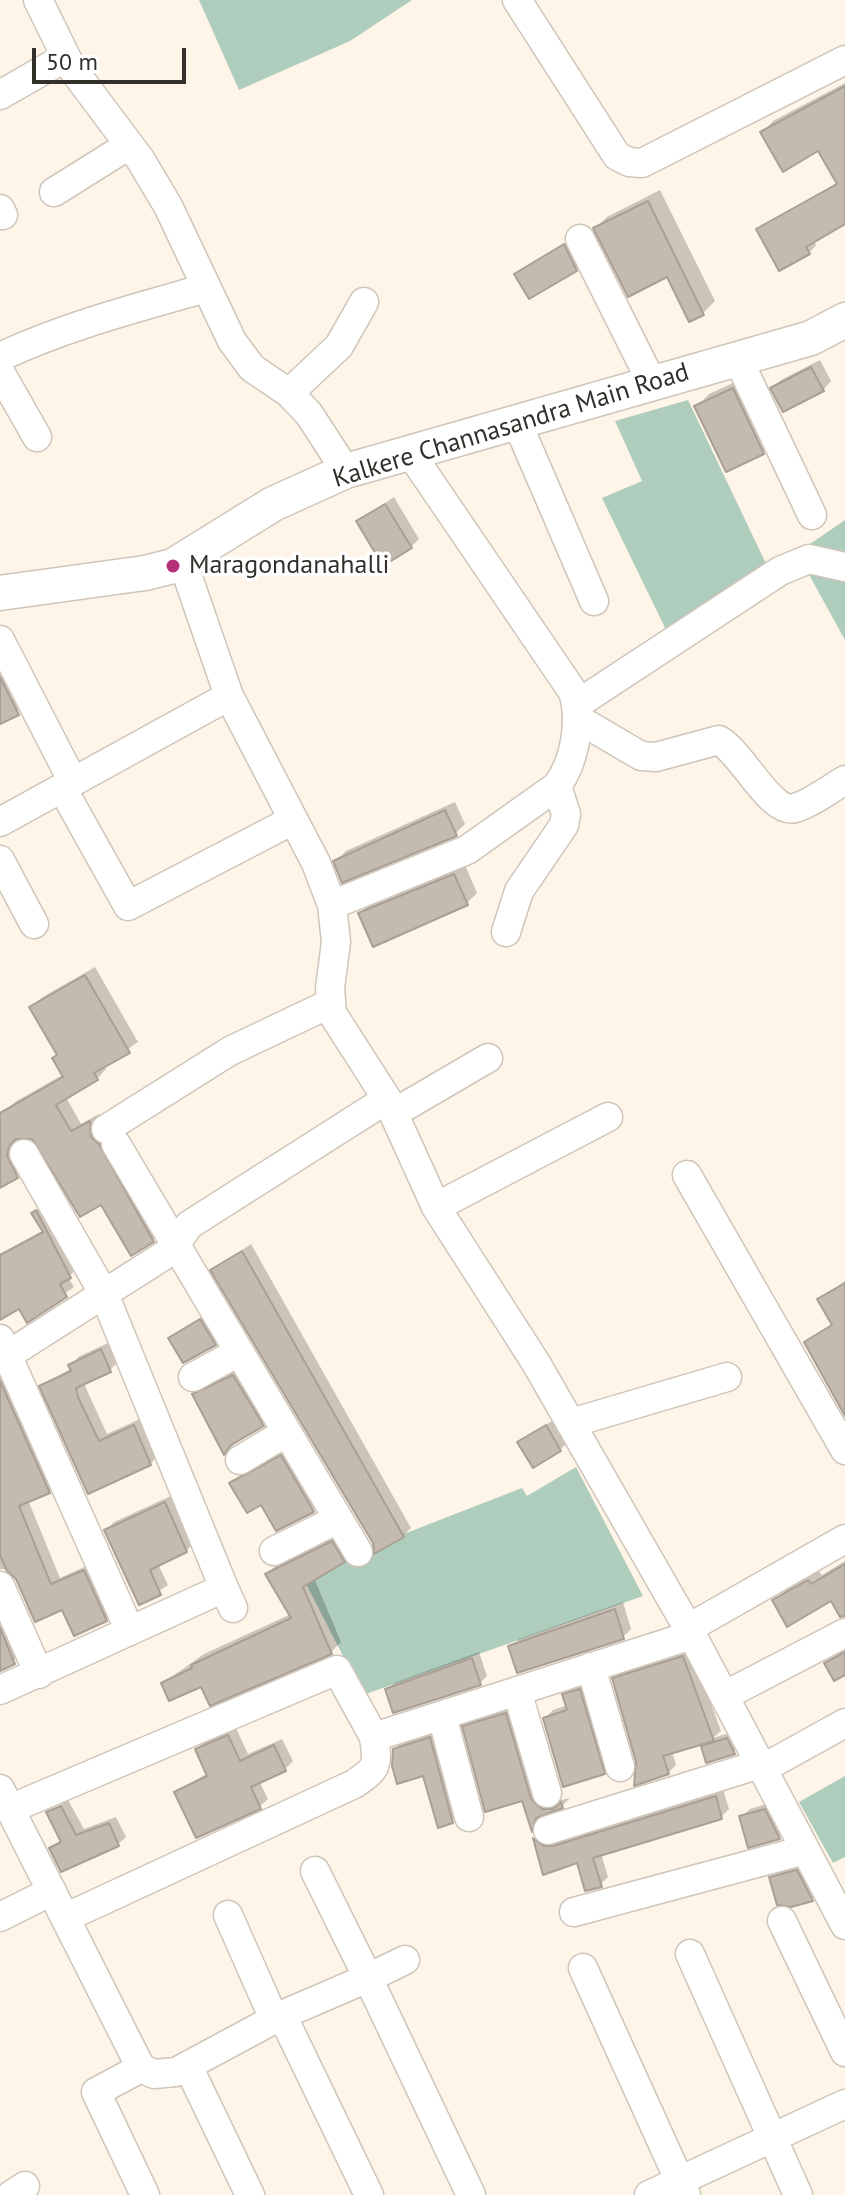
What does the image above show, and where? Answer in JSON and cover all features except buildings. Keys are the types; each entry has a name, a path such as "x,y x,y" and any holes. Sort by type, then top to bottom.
{"main road":[{"name":"Kalkere Channasandra Main Road","path":"0,593 145,573 182,560 273,504 346,471 811,338 845,320"}],"street":[{"path":"38,0 66,57 168,206 232,341 252,368 289,393 309,414 346,471"},
{"path":"517,0 617,156 629,162 642,163 845,60"},
{"path":"0,95 66,57"},
{"path":"54,192 129,145"},
{"path":"580,239 652,383"},
{"path":"0,357 66,329 206,288"},
{"path":"289,393 339,346 364,302"},
{"path":"738,359 812,515"},
{"path":"0,372 37,437"},
{"path":"516,420 594,601"},
{"path":"332,905 467,850 557,786 567,772 577,712 573,692 411,454"},
{"path":"577,712 780,571 809,559 845,567"},
{"path":"182,560 229,696 293,820 332,905 336,942 332,1013 390,1106 436,1207 571,1423 691,1631 843,1917"},
{"path":"2,651 128,906 293,820"},
{"path":"0,822 229,696"},
{"path":"577,712 641,756 656,757 719,740 730,746 774,804 785,810 798,808 845,780"},
{"path":"506,932 519,891 564,825 566,814 557,786"},
{"path":"0,860 34,924"},
{"path":"331,1003 230,1051 111,1137 358,1552"},
{"path":"130,1631 3,1351 104,1294 176,1246 189,1225 390,1106 488,1058"},
{"path":"436,1207 608,1117"},
{"path":"0,1690 130,1631 228,1598 104,1294 24,1154"},
{"path":"687,1175 845,1450"},
{"path":"193,1377 239,1352"},
{"path":"571,1423 727,1377"},
{"path":"240,1460 287,1432"},
{"path":"274,1551 338,1519"},
{"path":"374,1737 591,1667 691,1631 845,1539"},
{"path":"0,1586 39,1674"},
{"path":"724,1696 845,1633"},
{"path":"591,1667 620,1767"},
{"path":"67,1917 354,1784 372,1772 377,1762 374,1737 337,1670 5,1799 141,2068"},
{"path":"517,1691 547,1793"},
{"path":"442,1716 469,1817"},
{"path":"548,1830 761,1766 845,1723"},
{"path":"574,1912 805,1850"},
{"path":"315,1871 471,2195"},
{"path":"0,1917 52,1891"},
{"path":"228,1915 369,2195"},
{"path":"782,1921 845,2052"},
{"path":"690,1954 798,2195"},
{"path":"145,2195 96,2092 141,2068 165,2075 188,2066 278,2017 405,1960"},
{"path":"583,1968 682,2188"},
{"path":"188,2066 250,2195"},
{"path":"649,2195 682,2188 771,2137 845,2104"}],"green space":[{"path":"199,0 412,0 350,41 239,90"},
{"path":"688,400 770,572 669,636 602,498 642,481 615,421"},
{"path":"845,520 845,640 797,553"},
{"path":"576,1467 643,1596 363,1695 301,1574 522,1488 527,1496"},
{"path":"845,1776 845,1857 833,1863 799,1802"}],"place":[{"name":"Maragondanahalli","path":"173,566"}]}
